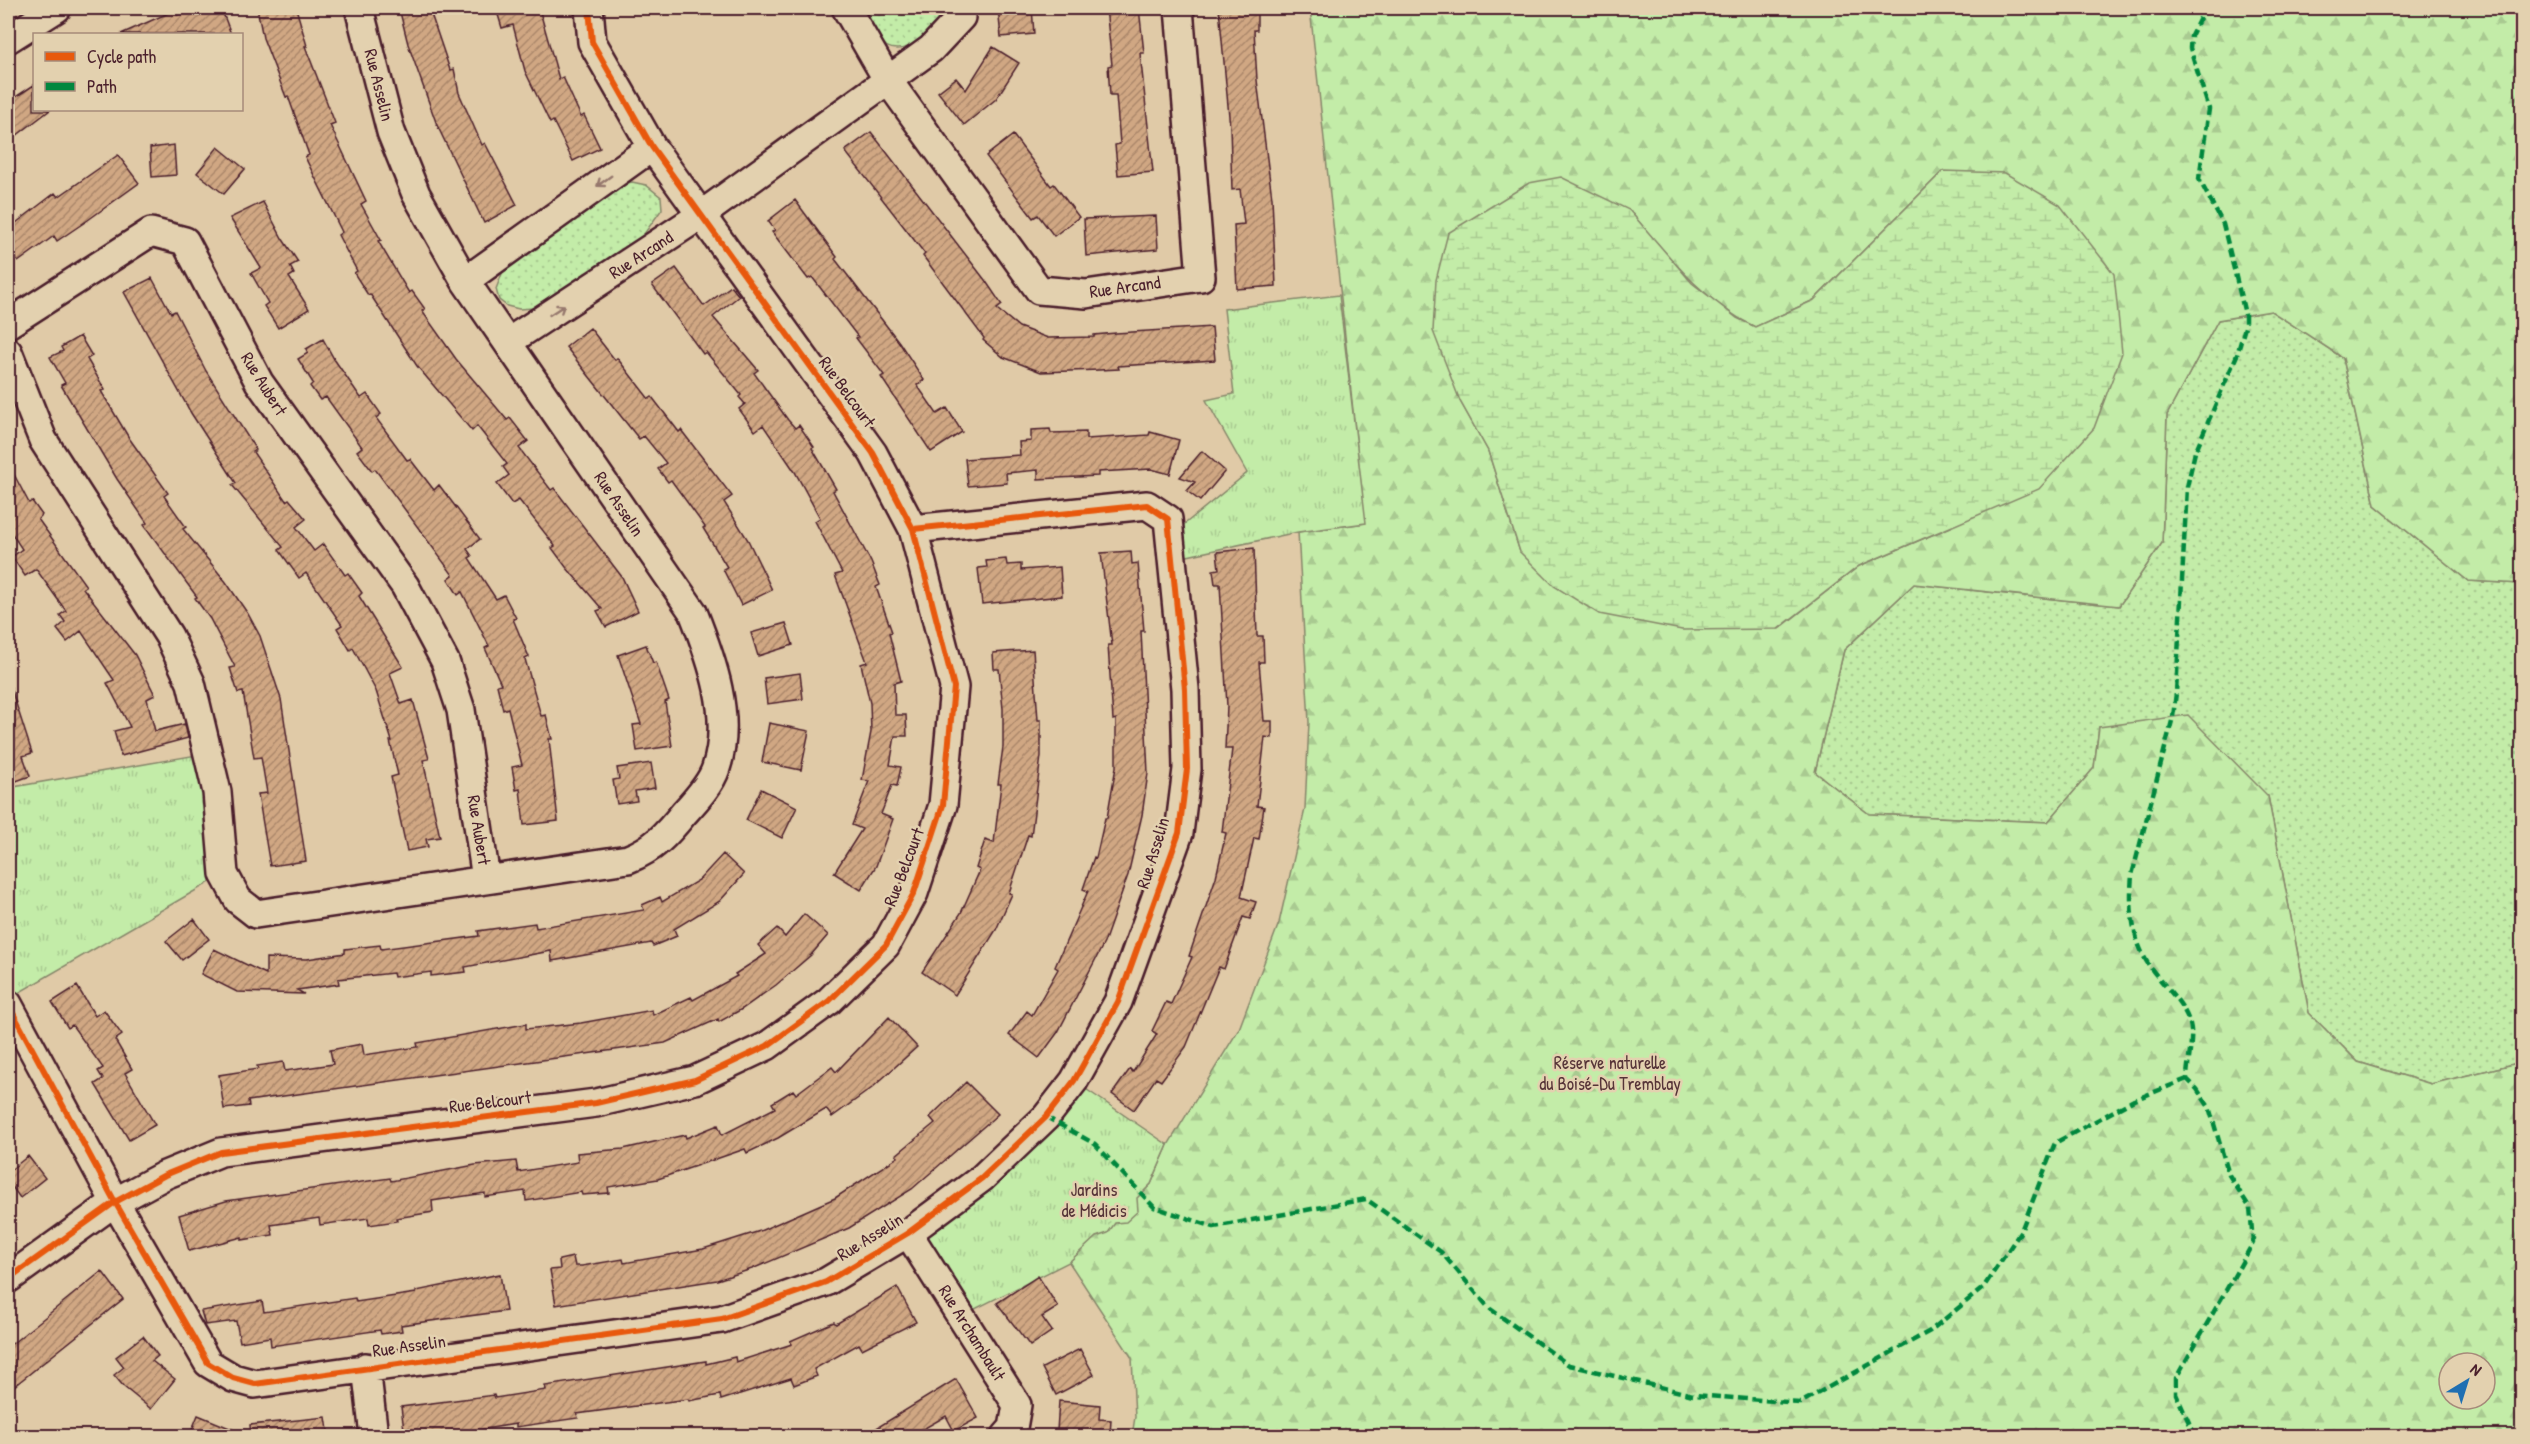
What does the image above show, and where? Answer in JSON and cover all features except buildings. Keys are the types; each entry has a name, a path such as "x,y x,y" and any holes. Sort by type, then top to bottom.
{"street":[{"path":"8,39 57,8"},
{"name":"Rue Asselin","path":"359,8 391,132 416,194 465,280 693,612 713,664 723,734 716,770 663,839 647,852 628,859 486,879"},
{"name":"Rue Belcourt","path":"8,1279 115,1202 165,1175 221,1152 596,1103 695,1080 767,1046 830,1001 886,945 914,893 943,805 954,687 913,529 873,453 652,147 592,42 589,8"},
{"name":"Rue Arcand","path":"846,8 887,79 1039,290 1086,294 1201,277 1179,8"},
{"name":"Rue Arcand","path":"508,342 701,215 931,49 961,17 961,8"},
{"path":"465,280 652,147"},
{"name":"Rue Aubert","path":"8,324 151,232 185,241 259,382 405,586 445,661 460,710 486,879 256,914 238,900 224,874 217,792 192,683 169,636 43,440 8,352"},
{"name":"Rue Asselin","path":"8,1004 115,1202 208,1363 233,1378 255,1384 722,1319 826,1282 908,1233 982,1178 1046,1117 1074,1081 1118,1002 1179,833 1187,769 1185,689 1168,519 1147,505 913,529"},
{"name":"Rue Archambault","path":"908,1233 1017,1405 1013,1428 1006,1437"},
{"path":"366,1367 374,1437"}],"green space":[{"path":"855,8 944,8 937,25 931,31 910,46 900,49 890,48 883,44"},
{"name":"Réserve naturelle du Boisé-Du Tremblay","path":"1310,8 2522,8 2522,584 2468,581 2375,505 2343,358 2271,311 2218,320 2167,415 2162,543 2119,606 1914,584 1844,650 1815,772 1869,814 2048,822 2094,768 2099,727 2188,715 2268,796 2309,1013 2358,1062 2431,1084 2522,1062 2522,1436 1132,1436 1135,1417 1132,1358 1069,1262 1151,1184 1168,1145 1239,1029 1279,923 1305,809 1309,722 1298,532 1365,523","holes":["1943,171 1951,527 1859,566 1779,629 1520,552 1488,451 1460,401 1629,210 1671,259 1702,290 1718,304 1755,327 1814,300"]},
{"path":"1943,171 2005,173 2060,205 2114,274 2122,353 2094,428 2039,489 1859,566 1778,629 1682,630 1599,614 1554,586 1520,552 1488,451 1460,401 1433,331 1436,280 1448,233 1529,183 1561,177 1629,210 1692,283 1737,318 1755,327 1814,300"},
{"path":"632,182 646,185 661,197 662,209 639,241 546,303 534,308 519,309 507,306 499,300 496,289 505,266 618,185"},
{"path":"1339,295 1366,523 1298,532 1178,558 1176,531 1247,473 1206,400 1234,394 1224,309"},
{"path":"2271,311 2343,358 2375,505 2468,581 2522,584 2522,1062 2431,1084 2358,1062 2309,1013 2268,796 2099,727 2094,768 2048,822 1869,814 1815,772 1844,650 1914,584 2119,606 2162,543 2167,415 2218,320"},
{"path":"208,753 224,874 8,999 8,788"},
{"name":"Jardins de Médicis","path":"1074,1081 1168,1145 1151,1184 1137,1198 1138,1211 1126,1222 1115,1223 1108,1233 1096,1237 1069,1262 961,1316 908,1233"}],"marked path":[{"path":"2195,1436 2176,1394 2176,1378 2253,1243 2250,1208 2229,1175 2209,1107 2187,1079 2190,1024 2179,1002 2153,971 2140,949 2131,900 2132,875 2173,717 2187,487 2195,452 2237,355 2245,327 2245,314 2223,224 2199,179 2209,109 2190,48 2191,36 2205,8"},
{"path":"1046,1117 1095,1144 1154,1207 1214,1227 1366,1199 1441,1252 1489,1308 1569,1365 1693,1395 1800,1403 1930,1331 1983,1288 2021,1231 2055,1143 2134,1100 2187,1079"}],"cycle path":[{"path":"8,1279 115,1202 165,1175 221,1152 596,1103 695,1080 767,1046 829,1001 886,945 914,893 943,805 954,687 913,529 873,453 652,147 592,42 589,8"},
{"path":"8,1004 115,1202 208,1363 233,1378 255,1384 722,1319 826,1282 908,1233 982,1178 1046,1117 1074,1081 1118,1002 1179,833 1187,769 1185,689 1168,519 1147,505 913,529"}]}
